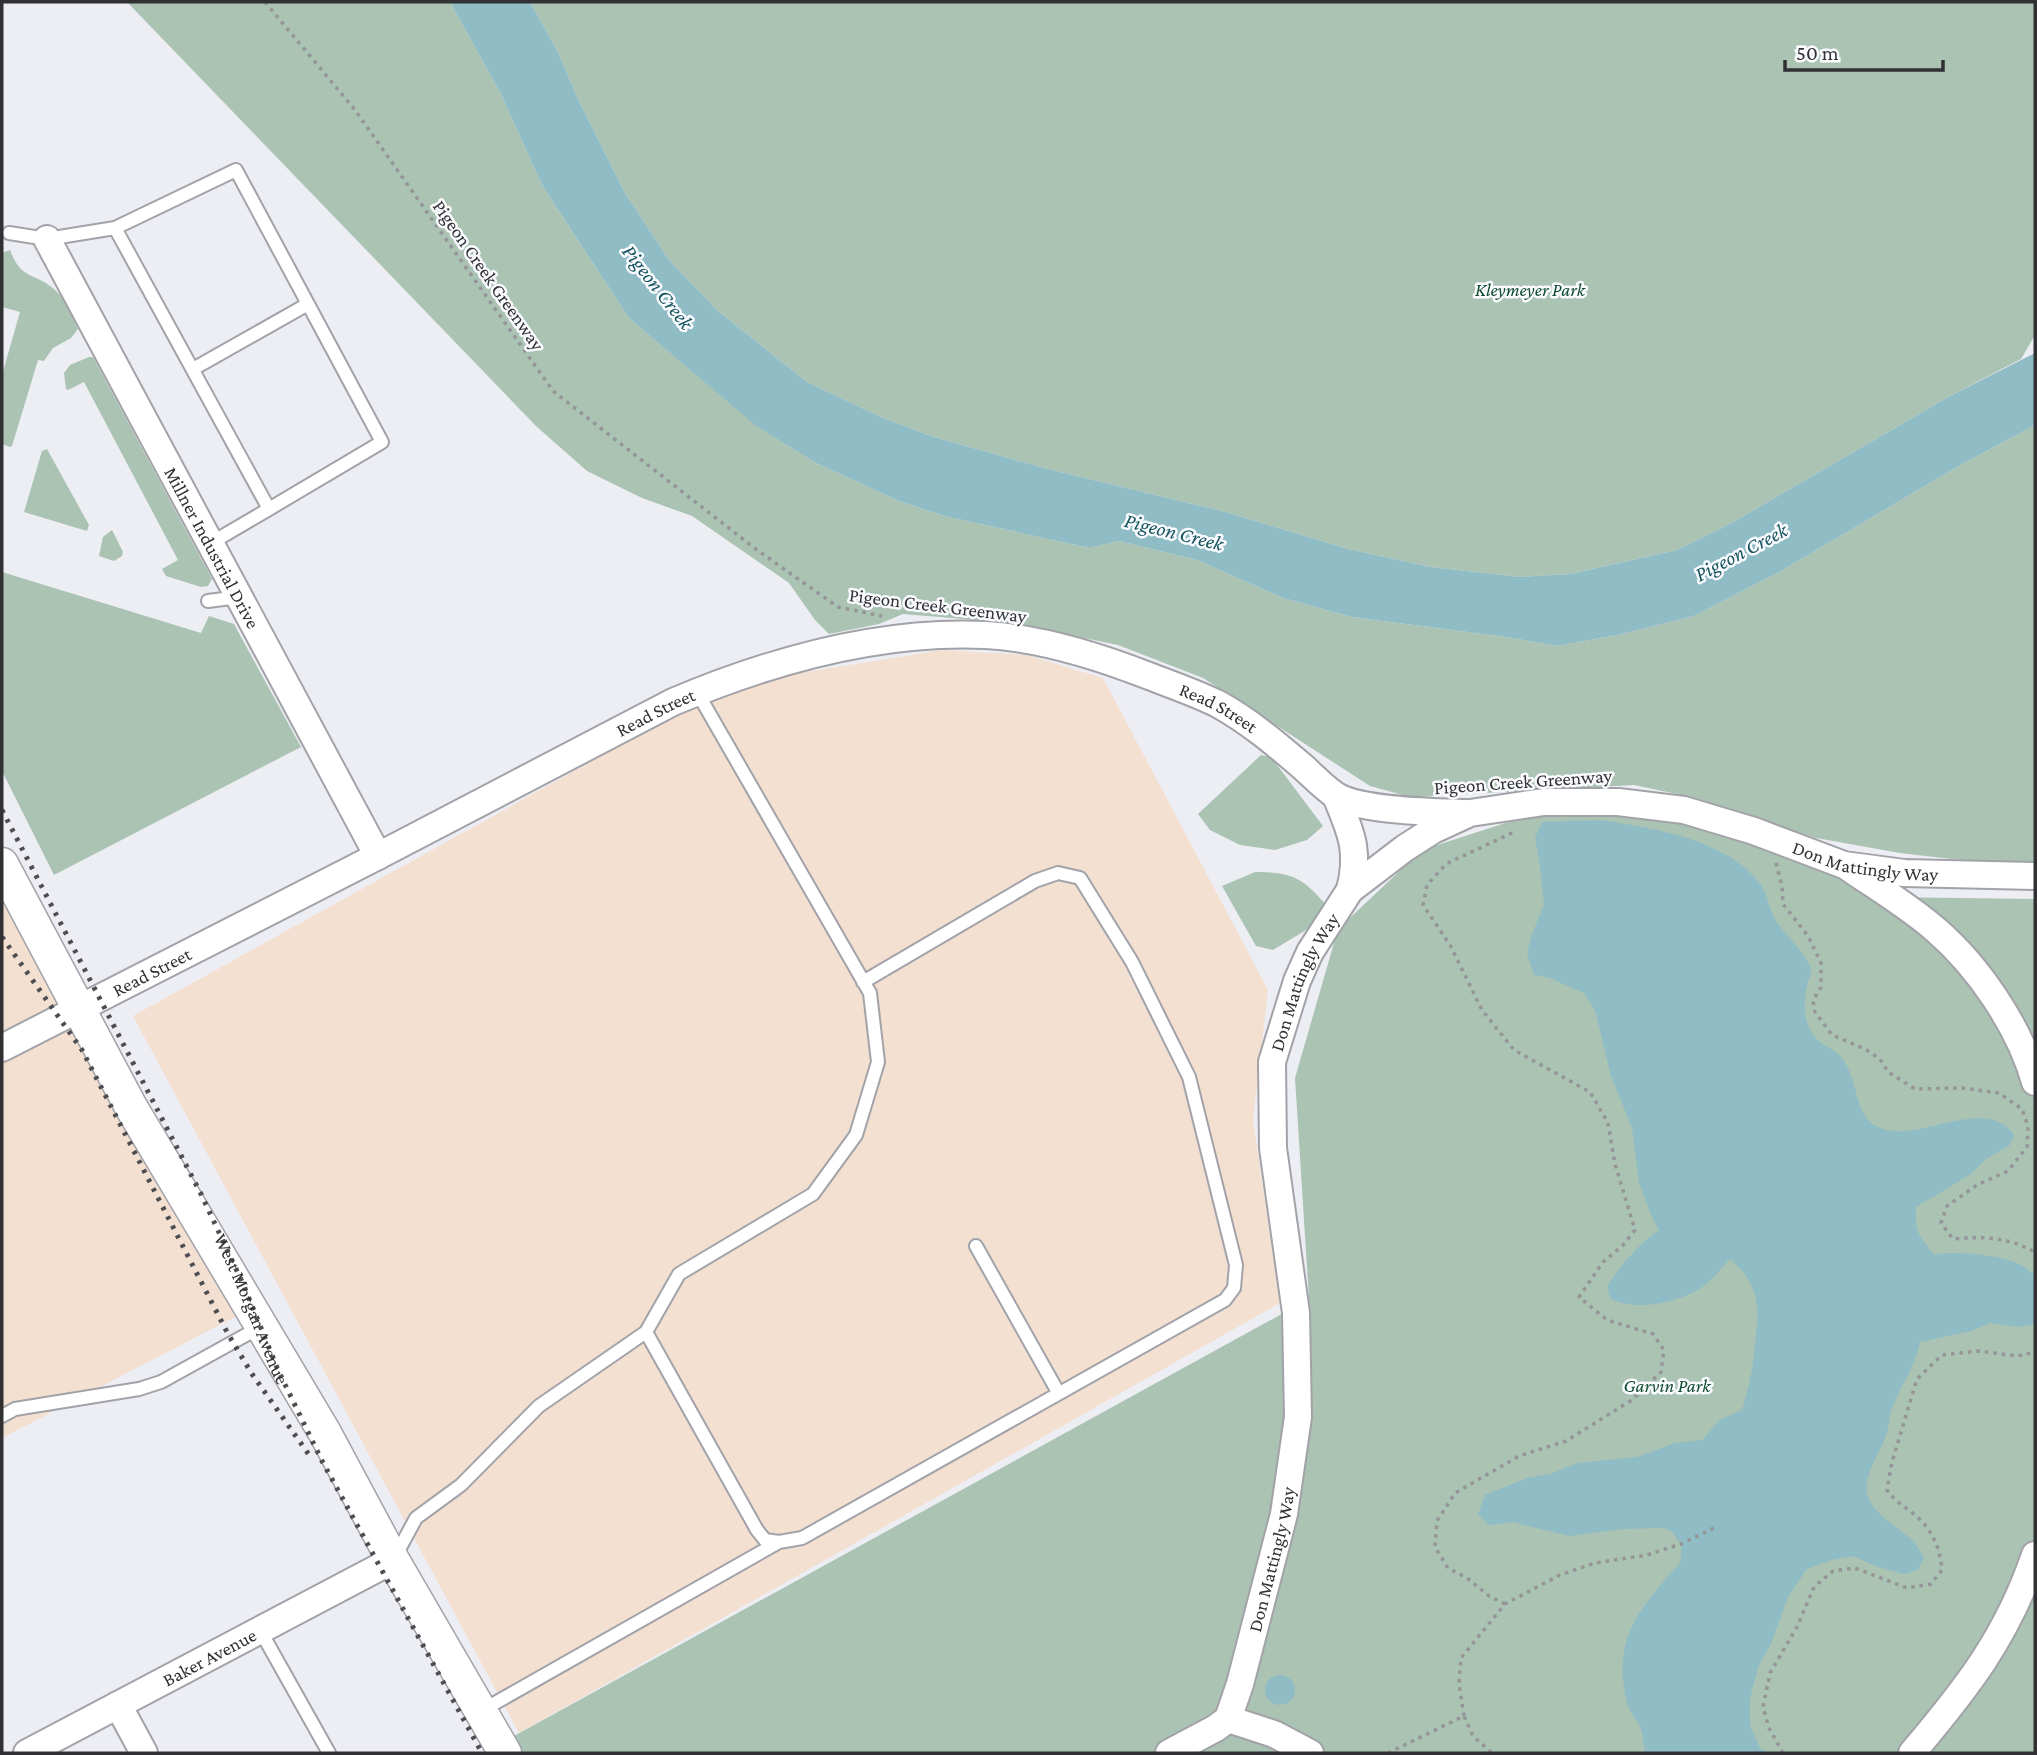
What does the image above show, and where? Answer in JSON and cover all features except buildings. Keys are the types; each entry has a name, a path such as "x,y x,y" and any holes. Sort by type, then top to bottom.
{"street":[{"name":"Millner Industrial Drive","path":"47,239 93,340 211,543 378,856"},
{"name":"Read Street","path":"3,1044 79,1010 673,702 769,666 881,640 924,635 986,635 1061,647 1115,663 1216,704 1238,716 1278,746 1336,796 1405,811 1470,813"},
{"name":"Read Street","path":"1336,796 1352,833 1356,866 1350,890"},
{"name":"Don Mattingly Way","path":"1227,1719 1240,1684 1284,1514 1298,1417 1296,1313 1273,1147 1272,1062 1297,981 1310,952 1350,890 1433,830 1470,813 1534,803 1618,802 1671,807 1754,831 1844,865 1903,873 2035,876"},
{"name":"West Morgan Avenue","path":"2,864 138,1119 325,1433 393,1560 505,1753"},
{"path":"1844,865 1936,930 1965,959 2018,1038 2035,1082"},
{"path":"1912,1753 1974,1677 2000,1636 2018,1600 2035,1555"},
{"name":"Baker Avenue","path":"27,1753 393,1560"},
{"path":"118,1705 144,1753"},
{"path":"1168,1753 1216,1728 1227,1719 1274,1734 1310,1753"}],"lane":[{"path":"9,233 47,239 115,228 236,170 382,442 211,543"},
{"path":"115,228 269,509"},
{"path":"193,369 308,304"},
{"path":"208,601 239,597"},
{"path":"393,1560 416,1518 461,1485 539,1406 646,1332 679,1274 813,1194 856,1135 878,1062 870,993 697,692"},
{"path":"646,1332 757,1530 765,1540 779,1542 802,1538 1225,1300 1234,1288 1236,1265 1189,1077 1132,962 1080,878 1058,873 1035,881 863,982"},
{"path":"976,1246 1058,1392"},
{"path":"2,1416 15,1409 139,1389 161,1382 262,1326"},
{"path":"481,1711 779,1542"},
{"path":"260,1630 329,1753"}],"path":[{"name":"Pigeon Creek Greenway","path":"265,2 355,110 553,391 736,534 838,607 890,617"},
{"path":"1505,1604 1448,1567 1435,1547 1437,1521 1455,1493 1520,1457 1566,1441 1632,1400 1661,1372 1664,1350 1653,1334 1607,1320 1579,1297 1603,1262 1636,1230 1615,1164 1608,1123 1590,1092 1514,1050 1482,1010 1450,945 1423,905 1427,886 1446,864 1526,826 1534,803"},
{"path":"1784,842 1776,864 1782,886 1783,904 1808,936 1819,957 1821,987 1813,1001 1815,1012 1823,1025 1832,1035 1865,1049 1880,1059 1888,1072 1915,1089 1962,1088 1999,1093 2022,1109 2028,1126 2026,1147 2008,1171 1977,1185 1947,1206 1941,1223 1953,1239 1986,1236 2025,1246 2035,1252"},
{"path":"1783,1753 1769,1728 1763,1707 1770,1673 1797,1627 1814,1587 1833,1571 1855,1568 1907,1588 1931,1584 1942,1570 1941,1552 1931,1534 1916,1516 1896,1504 1887,1490 1892,1462 1917,1379 1942,1355 1978,1351 2018,1356 2035,1352"},
{"path":"1492,1753 1473,1736 1464,1716 1459,1684 1461,1658 1505,1604 1560,1575 1595,1563 1647,1555 1681,1544 1713,1528"},
{"path":"1388,1753 1464,1716"}],"shaded area":[{"path":"942,650 1026,655 1103,678 1268,990 1253,1120 1280,1303 519,1733 133,1016 684,710 769,678"},
{"path":"2,864 252,1308 2,1438"}],"green space":[{"path":"127,2 450,2 501,94 542,185 629,318 756,425 816,463 899,501 944,516 1089,548 1119,541 1197,560 1283,598 1352,617 1557,646 1618,635 1694,616 1781,571 1957,467 2035,425 2035,866 1900,853 1816,838 1695,798 1634,785 1410,797 1370,786 1203,678 1118,645 1012,623 903,614 879,624 829,634 815,620 789,583 692,516 642,498 587,471 536,426"},
{"name":"Kleymeyer Park","path":"530,2 2035,2 2035,335 2021,359 1950,396 1728,525 1677,550 1570,574 1520,577 1431,567 1348,549 1226,512 1044,468 931,436 881,417 807,382 717,310 669,260 625,193 577,97 558,52"},
{"path":"10,250 19,267 48,284 59,294 78,329 71,338 53,348 44,361 38,360 10,447 2,444 2,375 20,312 2,307 2,253"},
{"path":"93,357 212,579 208,586 201,587 166,576 162,569 178,560 84,382 66,389 64,373 70,365"},
{"path":"47,449 89,525 87,531 24,512 42,451"},
{"path":"112,530 123,552 122,556 114,561 99,556 103,537"},
{"path":"2,572 201,633 209,616 234,624 301,747 54,875 2,771"},
{"path":"1261,755 1271,757 1323,826 1307,840 1275,850 1240,845 1210,830 1198,814"},
{"name":"Garvin Park","path":"1548,809 1652,816 1759,842 1886,897 2035,899 2035,1753 523,1753 514,1736 1309,1299 1295,1078 1338,929 1422,850"},
{"path":"1255,872 1288,875 1304,883 1327,906 1316,924 1273,950 1256,946 1222,886"}],"water":[{"name":"Pigeon Creek","path":"450,2 530,2 558,52 577,97 625,193 669,260 717,310 807,382 881,417 931,436 1044,468 1226,512 1348,549 1431,567 1520,577 1570,574 1677,550 1728,525 1950,396 2035,353 2035,425 1957,467 1781,571 1694,616 1618,635 1557,646 1352,617 1283,598 1197,560 1119,541 1089,548 944,516 899,501 816,463 755,425 629,318 542,185 501,94"},
{"path":"1601,820 1666,832 1709,846 1729,856 1761,885 1775,919 1805,957 1812,971 1805,998 1808,1025 1819,1041 1844,1061 1850,1071 1859,1104 1870,1121 1892,1131 1906,1131 1974,1118 1989,1119 2003,1124 2014,1135 2009,1146 1987,1158 1971,1174 1916,1207 1916,1223 1922,1238 1934,1255 1964,1253 1999,1258 2019,1264 2035,1275 2035,1319 2032,1325 2018,1327 1991,1323 1971,1331 1920,1342 1893,1406 1885,1438 1871,1468 1867,1492 1877,1511 1912,1540 1924,1557 1918,1570 1904,1574 1875,1566 1853,1556 1807,1569 1788,1597 1771,1644 1758,1667 1750,1699 1750,1725 1760,1748 1768,1753 1645,1753 1640,1726 1627,1703 1623,1660 1627,1641 1642,1609 1681,1562 1681,1544 1672,1532 1664,1528 1622,1529 1570,1536 1512,1522 1489,1525 1478,1514 1485,1495 1530,1477 1550,1474 1578,1463 1637,1457 1675,1443 1702,1440 1720,1420 1742,1410 1752,1370 1757,1320 1756,1298 1748,1278 1730,1259 1706,1284 1686,1296 1645,1305 1632,1305 1610,1298 1607,1286 1637,1248 1659,1230 1639,1182 1632,1128 1611,1076 1595,1010 1584,993 1550,978 1534,975 1527,953 1544,905 1535,838 1542,822"},
{"path":"1280,1675 1286,1676 1294,1684 1294,1696 1286,1704 1280,1705 1274,1704 1266,1696 1265,1690 1266,1684 1274,1676"}],"railway":[{"path":"2,810 201,1194 244,1286 278,1370 322,1461 482,1753"},
{"path":"2,937 82,1050 228,1334 252,1374 312,1459"}]}
